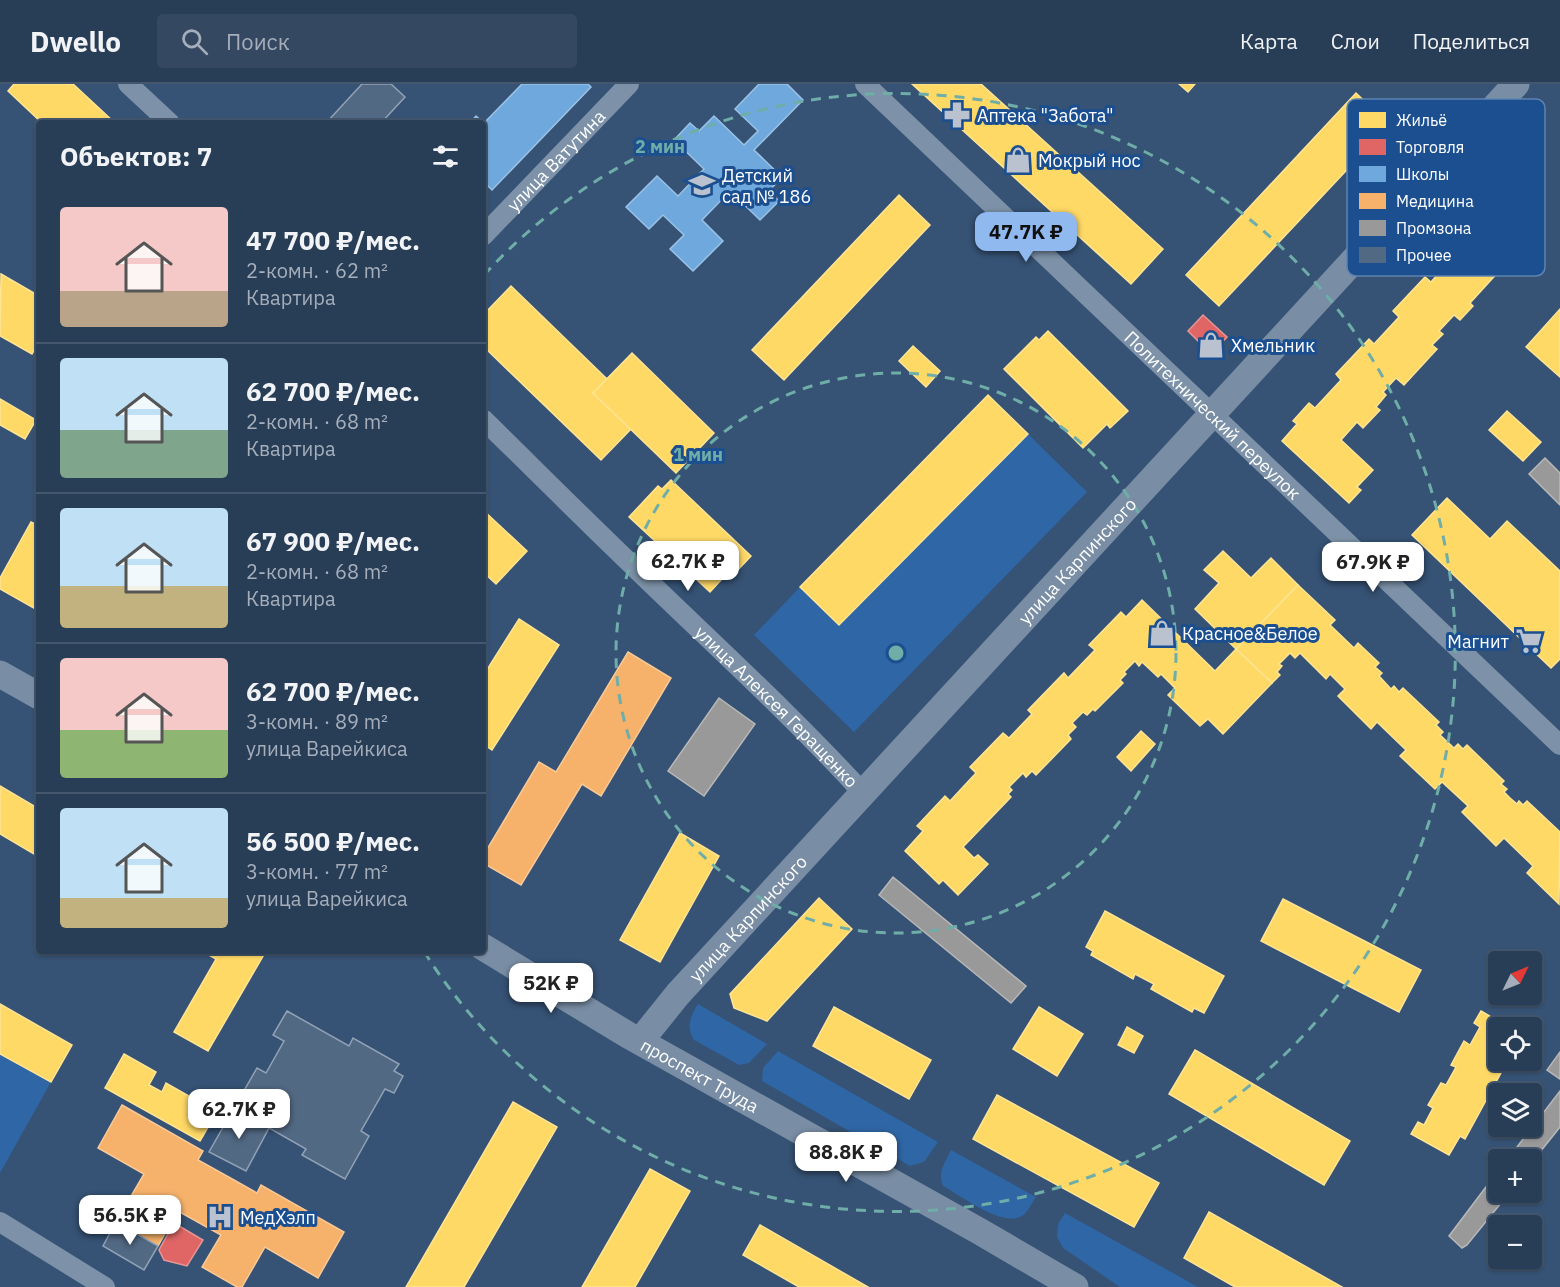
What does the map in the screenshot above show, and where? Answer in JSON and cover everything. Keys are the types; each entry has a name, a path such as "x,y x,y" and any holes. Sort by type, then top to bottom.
{"street":[{"path":"129,84 167,120"},
{"name":"улица Ватутина","path":"486,233 629,84"},
{"name":"Политехнический переулок","path":"865,84 1560,745"},
{"name":"улица Карпинского","path":"1502,99 1516,84"},
{"name":"улица Карпинского","path":"641,1040 678,994 1347,267"},
{"name":"улица Алексея Геращенко","path":"486,421 633,567 729,656 863,793"},
{"path":"0,674 36,694"},
{"name":"проспект Труда","path":"486,949 628,1035 641,1040 1075,1287"},
{"path":"0,1222 105,1287"}],"shaded area":[{"path":"1028,434 1087,492 854,732 754,635 800,587 839,625"},
{"path":"698,1004 767,1044 749,1063 739,1065 694,1040 690,1031 690,1022"},
{"path":"778,1051 938,1142 924,1162 910,1166 762,1081 763,1068"},
{"path":"0,1054 51,1082 0,1173"},
{"path":"951,1150 1036,1197 1026,1212 1017,1218 1000,1217 979,1208 943,1186 941,1172"},
{"path":"1065,1213 1198,1287 1120,1287 1063,1248 1057,1237 1058,1224"}],"building: Жильё":[{"path":"14,84 73,84 112,120 39,120 8,91"},
{"path":"912,84 981,84 1163,249 1131,284"},
{"path":"1179,84 1195,84 1188,92"},
{"path":"1356,93 1362,99 1350,99"},
{"path":"1347,103 1347,170 1219,306 1186,275"},
{"path":"899,195 930,225 784,380 752,350"},
{"path":"1,274 36,294 36,347 32,354 0,336"},
{"path":"1436,276 1495,276 1470,303 1473,306 1460,320 1454,315 1439,331 1443,334 1432,345 1437,349 1404,385 1396,378 1383,392 1386,395 1376,407 1380,410 1363,428 1357,422 1341,440 1373,470 1357,487 1361,490 1349,503 1282,441 1297,424 1293,421 1309,403 1315,408 1341,380 1336,374 1369,339 1374,344 1399,317 1393,311 1425,277 1431,282"},
{"path":"511,286 607,379 593,393 631,429 601,460 486,349 486,312"},
{"path":"1560,309 1560,377 1526,347"},
{"path":"1048,331 1128,411 1110,428 1107,424 1083,448 1004,369 1036,337 1039,340"},
{"path":"913,346 940,371 926,387 899,361"},
{"path":"632,353 714,433 676,473 593,393"},
{"path":"988,395 1028,434 839,625 800,587"},
{"path":"0,399 36,420 25,439 0,425"},
{"path":"1507,411 1541,442 1523,461 1489,430"},
{"path":"671,480 751,556 736,572 732,568 710,592 629,517 658,486 662,489"},
{"path":"1447,498 1490,539 1507,521 1560,571 1560,659 1551,668 1412,535"},
{"path":"486,513 527,551 496,584 486,575"},
{"path":"31,522 36,524 36,609 0,589 0,578"},
{"path":"1223,551 1251,578 1271,558 1298,585 1236,649 1195,609 1219,583 1204,570"},
{"path":"1298,585 1335,620 1330,625 1354,648 1358,643 1379,663 1375,667 1382,673 1379,676 1391,689 1394,686 1399,692 1403,688 1439,722 1436,725 1443,732 1440,735 1454,748 1458,744 1463,749 1467,745 1504,781 1501,784 1507,789 1504,792 1510,798 1517,804 1519,801 1523,805 1527,801 1560,832 1559,904 1527,873 1533,866 1504,838 1496,846 1462,812 1468,806 1442,782 1435,789 1400,756 1406,750 1377,722 1371,729 1338,696 1345,689 1330,674 1326,679 1300,653 1295,658 1290,653 1279,664 1282,666 1277,672 1280,675 1272,683 1236,649"},
{"path":"1142,600 1215,671 1236,649 1272,683 1223,734 1208,719 1200,726 1168,695 1175,688 1161,674 1158,677 1142,662 1139,666 1135,661 1124,672 1126,674 1120,680 1123,683 1095,711 1093,709 1087,715 1083,712 1072,723 1076,727 1068,735 1071,739 1036,775 1032,771 1026,777 1023,773 1009,787 1012,790 1008,794 1011,797 963,847 974,858 978,855 988,864 958,895 943,880 939,884 905,851 923,831 917,826 945,796 950,801 976,773 970,767 1003,733 1009,738 1032,714 1028,710 1064,673 1068,678 1095,650 1089,645 1121,612 1126,617"},
{"path":"519,619 559,645 492,750 486,746 486,671"},
{"path":"1141,731 1155,744 1131,771 1117,757"},
{"path":"0,786 36,807 36,855 0,834"},
{"path":"680,833 719,856 660,962 620,940"},
{"path":"819,898 852,929 767,1021 734,1008 730,994"},
{"path":"1283,899 1421,970 1399,1012 1261,941"},
{"path":"1105,911 1224,976 1204,1013 1194,1008 1192,1012 1151,989 1154,984 1135,974 1133,979 1091,955 1093,951 1086,947"},
{"path":"207,954 264,954 208,1051 174,1032 216,959"},
{"path":"0,1004 72,1045 51,1082 0,1054"},
{"path":"834,1007 931,1060 909,1099 813,1046"},
{"path":"1039,1007 1083,1034 1057,1076 1013,1049"},
{"path":"1481,1011 1491,1017 1488,1017 1488,1071 1502,1071 1495,1083 1488,1083 1488,1097 1465,1139 1460,1136 1449,1155 1411,1134 1418,1122 1424,1125 1433,1108 1428,1105 1441,1083 1446,1085 1456,1067 1451,1065 1464,1041 1470,1045 1480,1027 1474,1023"},
{"path":"1127,1027 1143,1036 1134,1053 1118,1045"},
{"path":"1195,1050 1350,1141 1324,1185 1169,1094"},
{"path":"124,1054 156,1072 149,1085 162,1092 166,1083 217,1112 200,1141 105,1088"},
{"path":"997,1095 1159,1183 1134,1227 973,1139"},
{"path":"513,1102 557,1127 464,1287 406,1287"},
{"path":"650,1169 690,1191 635,1287 582,1287"},
{"path":"1209,1212 1342,1287 1235,1287 1184,1258"},
{"path":"760,1225 868,1287 799,1287 743,1255"}],"building: Торговля":[{"path":"1203,315 1227,337 1211,354 1188,331"},
{"path":"174,1223 203,1240 187,1266 164,1260 159,1250"}],"building: Школы":[{"path":"522,84 588,84 591,87 492,190 486,184 486,121"},
{"path":"759,84 787,84 803,100 754,150 782,177 769,191 779,201 760,220 730,191 702,220 723,241 693,271 670,249 684,235 663,215 649,229 626,207 657,176 678,196 704,169 674,140 690,123 699,131 714,116 744,145 758,131 735,109"}],"building: Медицина":[{"path":"628,652 671,678 601,796 582,784 521,885 486,865 486,851 539,762 556,772"},
{"path":"122,1105 203,1151 198,1160 257,1193 261,1185 344,1232 318,1278 265,1247 242,1287 237,1287 202,1267 221,1235 178,1211 158,1246 116,1222 144,1174 98,1148"}],"building: Промзона":[{"path":"1545,458 1560,473 1560,505 1529,474"},
{"path":"719,698 755,724 704,796 668,771"},
{"path":"893,877 1026,986 1011,1003 879,895"},
{"path":"1560,1052 1560,1079 1547,1070"},
{"path":"1560,1091 1560,1127 1542,1150 1515,1149 1525,1137 1542,1137 1542,1114"},
{"path":"1488,1184 1488,1203 1501,1203 1491,1215 1488,1215 1488,1219 1467,1245 1462,1248 1449,1236"}],"building: Прочее":[{"path":"362,84 391,84 405,97 384,120 329,120"},
{"path":"287,1011 349,1046 353,1038 399,1064 394,1071 403,1076 394,1093 385,1089 361,1131 369,1136 345,1179 302,1155 306,1149 234,1108 257,1068 266,1073 284,1041 273,1035"},
{"path":"234,1108 269,1128 246,1171 209,1152"},
{"path":"116,1222 158,1246 144,1270 103,1246"}],"place":[{"name":"Аптека \"Забота\"","path":"957,115"},
{"name":"Мокрый нос","path":"1018,160"},
{"name":"Детский сад № 186","path":"702,185"},
{"name":"Хмельник","path":"1211,345"},
{"name":"Красное&Белое","path":"1162,633"},
{"name":"Магнит","path":"1529,641"},
{"name":"МедХэлп","path":"220,1217"}]}
